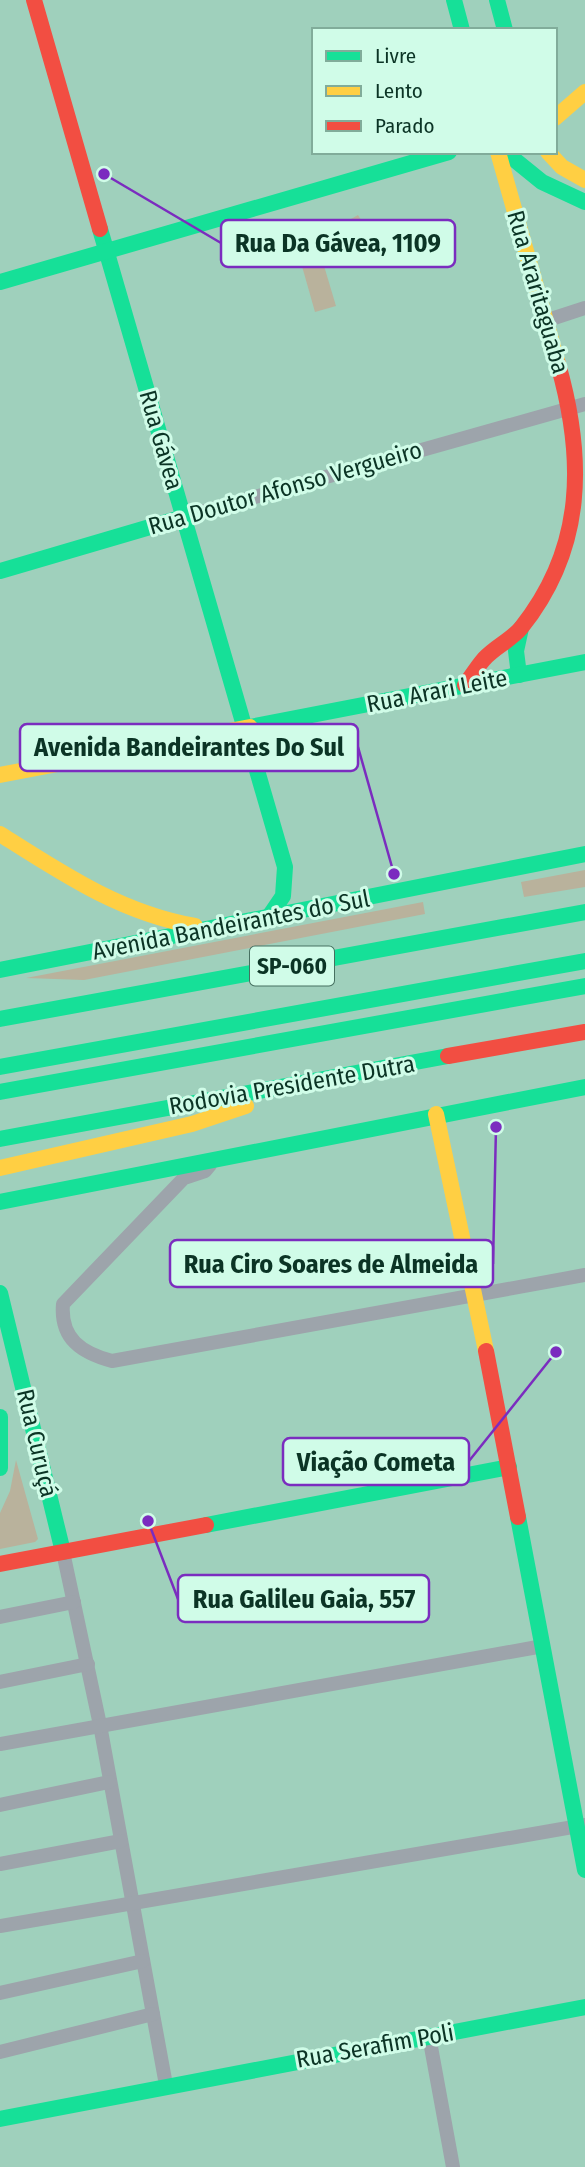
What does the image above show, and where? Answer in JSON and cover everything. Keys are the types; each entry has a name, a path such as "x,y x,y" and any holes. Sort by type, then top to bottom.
{"main road":[{"name":"Rua Gávea","path":"34,0 285,867 283,896 268,918"},
{"path":"454,0 461,28"},
{"path":"497,0 504,28"},
{"path":"557,102 581,95"},
{"path":"557,116 581,95"},
{"path":"0,282 442,154"},
{"name":"Rua Araritaguaba","path":"466,685 484,659 521,628 553,583 573,534 582,487 578,406 545,321 499,154"},
{"path":"507,154 522,168 551,187 585,202"},
{"path":"550,154 562,167 585,180"},
{"name":"Rua Doutor Afonso Vergueiro","path":"0,571 184,517"},
{"name":"Rua Araritaguaba","path":"519,675 516,651 521,628"},
{"name":"Rua Arari Leite","path":"0,775 585,662"},
{"path":"0,834 95,893 134,912 166,923 218,929"},
{"name":"Avenida Bandeirantes do Sul","path":"0,970 218,929 585,854"},
{"name":"SP-060","path":"0,1019 585,912"},
{"name":"SP-060","path":"0,1067 585,961"},
{"name":"Rodovia Presidente Dutra","path":"0,1092 585,986"},
{"name":"Rodovia Presidente Dutra","path":"0,1139 287,1084 585,1032"},
{"path":"0,1168 192,1124 244,1107 287,1084"},
{"path":"0,1202 436,1114 585,1087"},
{"path":"436,1114 476,1297 543,1646 581,1826 585,1870"},
{"name":"Rua Curuçá","path":"0,1293 63,1552"},
{"name":"Rua Curuçá","path":"0,1417 0,1468"},
{"path":"0,1564 509,1467"},
{"name":"Rua Serafim Poli","path":"0,2119 166,2085 585,2007"}],"street":[{"path":"545,321 585,308"},
{"name":"Rua Doutor Afonso Vergueiro","path":"184,517 578,406"},
{"path":"215,1158 205,1171 184,1178 63,1304 67,1331 82,1351 112,1361 476,1297 585,1275"},
{"path":"63,1552 100,1725 166,2085"},
{"path":"0,1617 74,1602"},
{"path":"0,1744 543,1646"},
{"path":"0,1682 88,1664"},
{"path":"0,1805 110,1782"},
{"path":"0,1926 581,1826"},
{"path":"0,1864 121,1841"},
{"path":"0,1993 143,1961"},
{"path":"0,2052 153,2014"},
{"path":"429,2036 453,2167"}],"shaded area":[{"path":"358,215 369,233 332,254 321,236"},
{"path":"316,239 336,306 315,312 296,245"},
{"path":"585,870 585,887 524,897 521,882"},
{"path":"423,902 425,914 84,980 26,978"},
{"path":"16,1460 38,1539 35,1542 0,1549 0,1513 10,1491"}],"traffic: fast":[{"path":"454,0 461,28"},
{"path":"497,0 504,28"},
{"path":"0,282 442,154"},
{"path":"507,154 542,182 585,202"},
{"path":"100,229 285,867 283,896 268,918"},
{"path":"0,571 184,517"},
{"path":"519,675 516,651 521,628"},
{"path":"250,727 585,662"},
{"path":"0,970 585,854"},
{"path":"0,1019 585,912"},
{"path":"0,1067 585,961"},
{"path":"0,1092 585,986"},
{"path":"0,1139 448,1056"},
{"path":"0,1202 585,1087"},
{"path":"0,1293 63,1552"},
{"path":"0,1417 0,1468"},
{"path":"206,1525 509,1467"},
{"path":"518,1517 585,1870"},
{"path":"0,2119 585,2007"}],"traffic: slow":[{"path":"557,116 585,92"},
{"path":"499,154 558,364"},
{"path":"550,154 562,167 585,180"},
{"path":"0,775 250,727"},
{"path":"0,834 117,902 142,912 195,926"},
{"path":"0,1168 192,1124 246,1106"},
{"path":"436,1114 486,1351"}],"traffic: jam":[{"path":"34,0 100,229"},
{"path":"465,685 484,659 521,628 542,598 558,566 568,534 574,502 575,468 573,434 558,364"},
{"path":"448,1056 585,1032"},
{"path":"486,1351 518,1517"},
{"path":"0,1564 206,1525"}],"place":[{"name":"Rua Da Gávea, 1109","path":"104,174"},
{"name":"Avenida Bandeirantes Do Sul","path":"394,874"},
{"name":"Rua Ciro Soares de Almeida","path":"496,1127"},
{"name":"Viação Cometa","path":"556,1352"},
{"name":"Rua Galileu Gaia, 557","path":"148,1521"}]}
